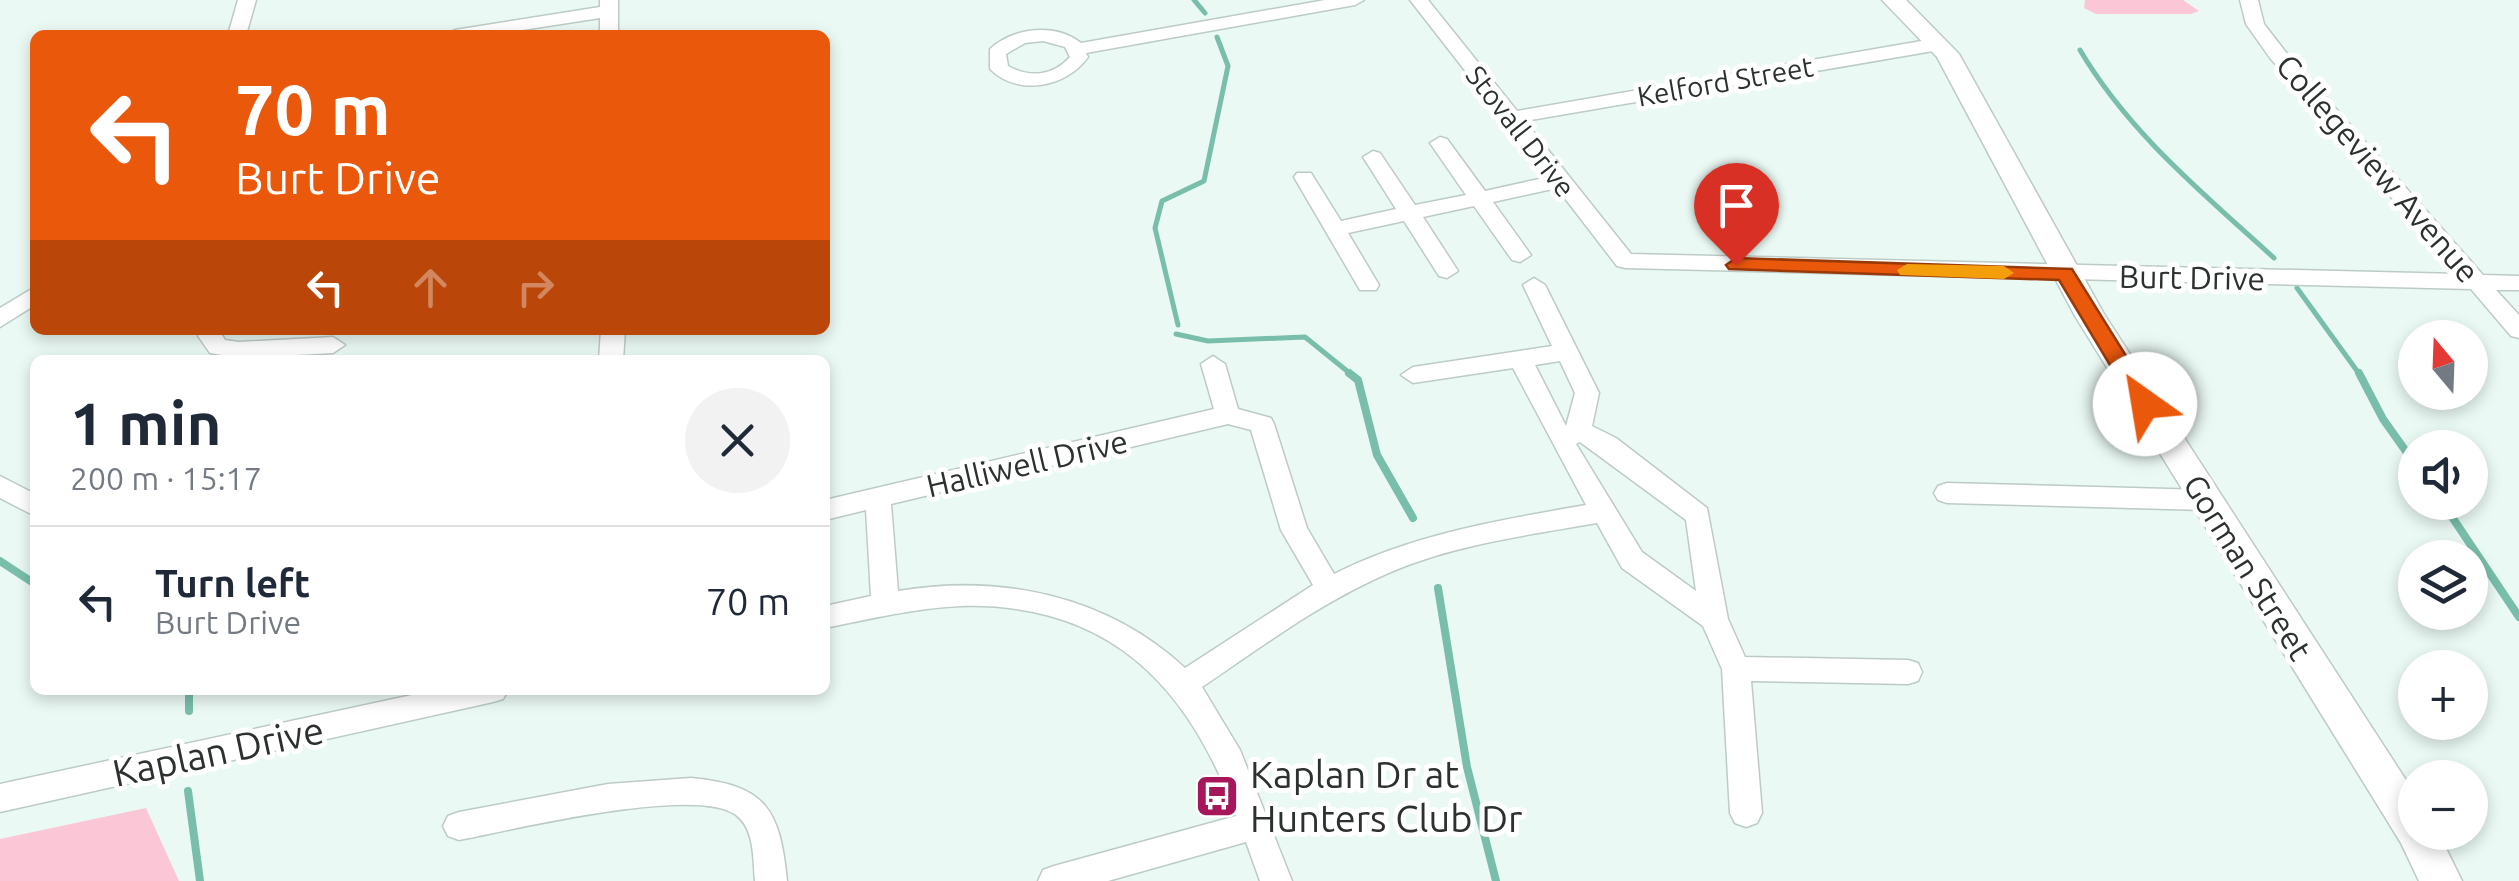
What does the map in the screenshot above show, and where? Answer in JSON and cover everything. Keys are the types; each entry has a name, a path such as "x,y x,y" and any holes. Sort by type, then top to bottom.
{"main road":[{"name":"Gorman Street","path":"1893,0 1938,44 1965,83 2065,274 2398,804"},
{"name":"Gorman Street","path":"2425,850 2441,881"}],"street":[{"path":"238,30 247,0"},
{"path":"1078,50 1356,0"},
{"name":"Stovall Drive","path":"1419,0 1625,261"},
{"name":"Collegeview Avenue","path":"2249,0 2255,24 2276,54 2519,330"},
{"path":"482,30 609,6"},
{"name":"Kelford Street","path":"1511,118 1938,44"},
{"path":"1440,143 1520,255"},
{"path":"1373,157 1447,271"},
{"path":"1304,177 1368,284"},
{"path":"1335,229 1561,181"},
{"name":"Burt Drive","path":"1625,261 2519,284"},
{"path":"1534,285 1587,393 1570,436"},
{"path":"0,319 30,298"},
{"path":"210,335 218,347 240,350 337,345"},
{"path":"1413,375 1568,352"},
{"path":"1520,360 1570,436 1604,512 1632,560 1714,619"},
{"path":"1214,364 1228,416 1262,424 1294,530 1329,589"},
{"name":"Halliwell Drive","path":"830,509 1228,416"},
{"path":"1570,436 1607,445 1698,515 1714,619 1736,668 1746,813"},
{"path":"0,486 30,503"},
{"path":"1947,492 2204,500"},
{"path":"878,498 885,605"},
{"path":"1182,685 1329,589 1388,561 1448,544 1604,512"},
{"path":"830,616 885,605 976,595 1042,603 1111,629 1142,649 1182,685 1215,730 1276,881"},
{"path":"1736,668 1908,672"},
{"name":"Kaplan Drive","path":"0,798 471,695"},
{"path":"460,826 633,796 702,790 731,794 748,805 766,833 771,881"},
{"path":"1054,881 1254,825"}],"shaded area":[{"path":"2085,0 2183,0 2199,11 2096,14 2084,8"},
{"path":"146,808 179,881 0,881 0,839"}],"waterway":[{"path":"1194,0 1205,13"},
{"path":"1178,325 1155,228 1162,201 1204,181 1228,66 1217,37"},
{"path":"2080,50 2144,135 2274,258"},
{"path":"2297,288 2360,375"},
{"path":"1176,334 1208,341 1305,337 1352,375"},
{"path":"1349,373 1358,380 1377,455 1413,518"},
{"path":"2359,373 2398,440"},
{"path":"2454,520 2519,617"},
{"path":"0,561 30,581"},
{"path":"1438,588 1467,767 1496,881"},
{"path":"189,695 189,711"},
{"path":"188,791 200,881"}],"slow traffic":[{"path":"1907,270 2004,273"}],"place":[{"name":"Kaplan Dr at Hunters Club Dr","path":"1217,796"}],"route":[{"path":"1736,265 2065,274 2145,404"}]}
